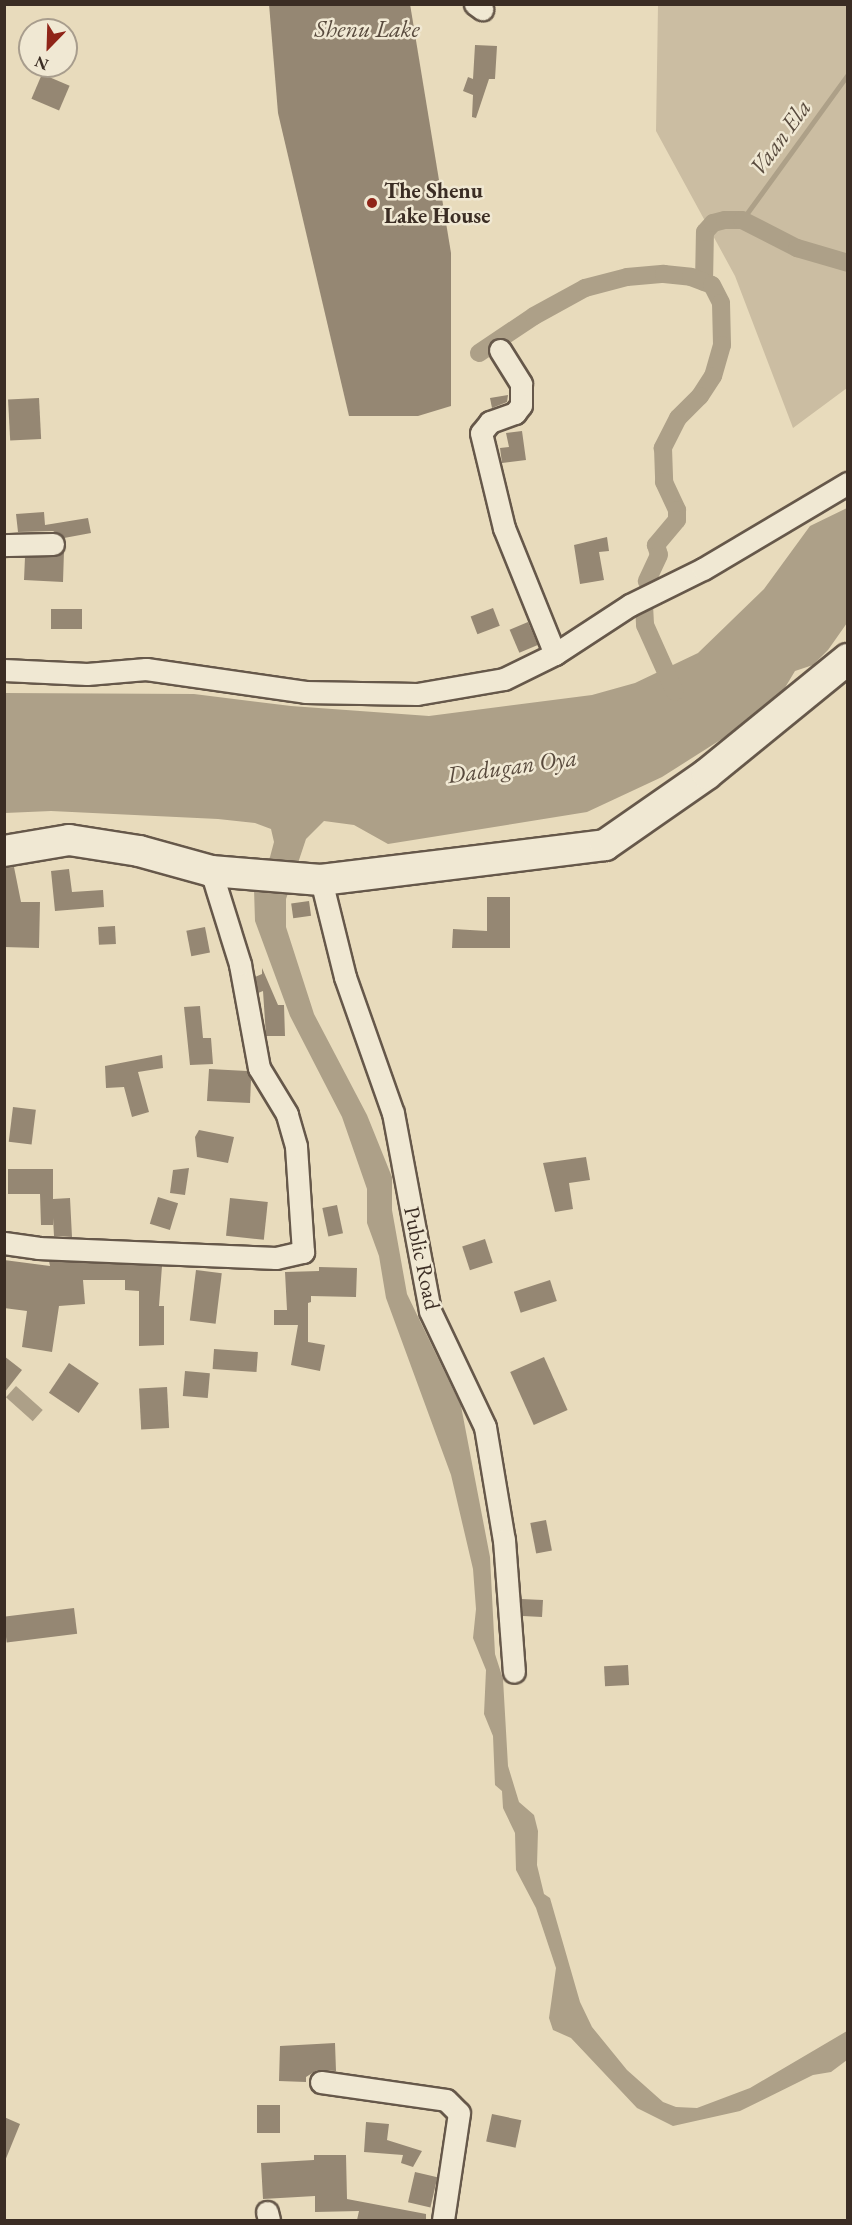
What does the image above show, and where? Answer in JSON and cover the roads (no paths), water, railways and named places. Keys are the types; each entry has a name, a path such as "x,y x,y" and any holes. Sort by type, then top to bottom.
{"street":[{"path":"500,350 521,384 521,405 515,413 490,422 481,434 504,528 555,654"},
{"path":"4,670 87,674 146,669 305,692 417,694 504,679 555,654 630,605 703,569 848,483"},
{"path":"4,545 52,544"},
{"path":"4,851 69,840 139,851 225,872 311,879 605,845 707,774 848,658"},
{"path":"4,1243 276,1258 303,1252 296,1146 287,1114 260,1068 225,872"},
{"name":"Public Road","path":"311,879 393,1113 430,1311 485,1427 504,1540 514,1672"},
{"path":"321,2082 446,2100 459,2113 443,2220"}],"water":[{"name":"Dadugan Oya","path":"847,508 847,623 828,650 813,665 795,671 774,706 662,777 587,812 388,844 354,825 324,821 306,839 286,899 286,927 314,1014 367,1115 392,1177 392,1210 407,1294 461,1406 490,1557 495,1654 503,1679 508,1766 519,1802 534,1815 538,1831 537,1865 544,1894 550,1898 580,2002 592,2027 627,2070 663,2102 676,2107 697,2108 750,2088 847,2031 847,2060 831,2072 813,2075 740,2111 673,2126 637,2108 571,2038 553,2030 549,2018 556,1968 536,1908 516,1870 515,1833 503,1808 502,1791 495,1785 493,1736 484,1714 486,1670 473,1638 476,1609 473,1569 451,1475 386,1298 379,1256 367,1223 367,1189 342,1117 290,1016 255,921 254,889 270,857 274,842 271,829 255,823 218,819 51,811 5,813 4,693 194,694 291,706 429,716 592,695 635,683 698,653 764,589 810,526"},
{"path":"16,1386 43,1410 33,1421 6,1397"}],"waterway":[{"name":"Vaan Ela","path":"742,220 848,74"},
{"path":"704,282 705,232 713,223 725,220 742,220 797,248 848,263"},
{"path":"479,353 534,316 585,288 627,277 664,274 691,277 712,285 721,303 722,345 713,376 700,396 678,418 663,448 664,482 677,510 677,520 656,545 659,555 647,581"},
{"path":"644,605 645,625 675,692"}],"place":[{"name":"The Shenu Lake House","path":"372,203"}],"water label":[{"name":"Shenu Lake","path":"367,29"}]}
